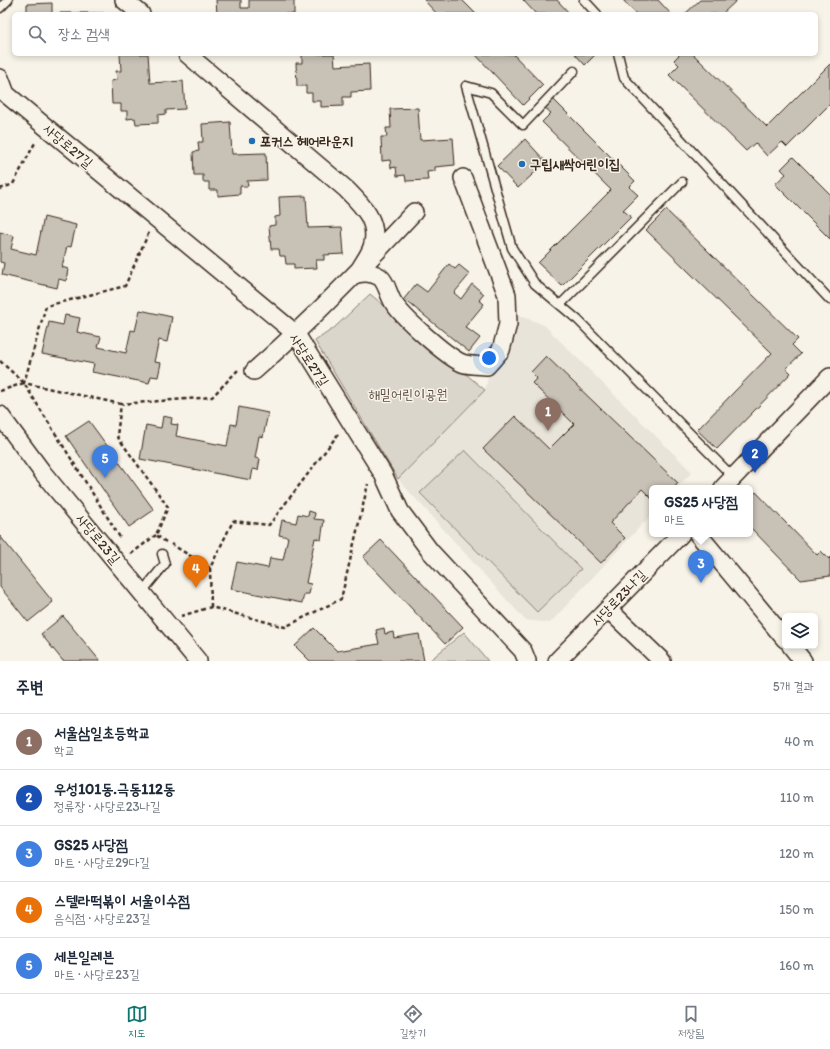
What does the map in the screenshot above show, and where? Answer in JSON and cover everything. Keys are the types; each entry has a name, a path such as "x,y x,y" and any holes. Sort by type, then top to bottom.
{"street":[{"path":"124,0 139,12"},
{"path":"189,56 346,189 367,210 374,232 372,248 357,274"},
{"name":"사당로27길","path":"0,78 6,94 154,219 296,334 348,421 383,474 400,512 430,551 523,652 527,661"},
{"path":"357,274 365,272 374,274 381,278 393,302 400,311 449,356 463,364 486,366 501,350 508,324 507,295 462,178"},
{"path":"248,368 296,334 357,274 414,212"},
{"path":"728,483 830,377"},
{"name":"사당로23길","path":"0,415 43,473 198,661"},
{"name":"사당로23나길","path":"557,661 609,610 678,537"},
{"path":"700,537 782,635"},
{"path":"609,610 662,661"},
{"path":"793,649 803,661"}],"lane":[{"path":"0,8 8,0"},
{"path":"584,0 595,12"},
{"path":"618,56 624,78 830,300"},
{"path":"574,71 523,125 491,94 466,86 512,248 535,284 578,320 728,483"},
{"path":"560,305 682,182"},
{"path":"142,592 165,564 162,554"}],"path":[{"path":"0,189 13,184 44,126"},
{"path":"24,383 46,306 125,286 154,219"},
{"path":"0,361 24,383 122,541"},
{"path":"0,391 24,383 121,404 212,396 248,368"},
{"path":"112,557 131,554 156,535 168,507 117,436 121,404"},
{"path":"211,607 210,568 233,521 269,525 348,421"},
{"path":"165,621 211,607 285,627 341,600 374,460"},
{"path":"156,535 210,568"},
{"path":"126,548 131,554"}],"shaded area":[{"path":"504,309 544,325 692,472 680,485 649,485 649,517 550,623 525,620 398,479 485,390"}],"green space":[{"name":"해밀어린이공원","path":"370,294 485,390 398,479 315,341 334,328"},
{"path":"465,450 581,569 537,612 420,493"},
{"path":"464,632 488,661 429,661"}],"building":[{"path":"216,0 241,0 241,8 249,8 249,0 294,0 294,12 217,12"},
{"path":"424,0 462,0 474,12 435,12"},
{"path":"523,0 557,0 568,12 534,12"},
{"path":"623,0 658,0 669,12 634,12"},
{"path":"700,0 737,0 724,12 687,12"},
{"path":"52,3 52,12 27,12 27,4"},
{"path":"120,56 148,56 150,83 183,81 185,109 166,110 166,114 158,115 158,123 136,124 135,118 127,119 127,111 121,111 121,104 112,104 111,81 117,80 116,71 121,71"},
{"path":"302,56 334,56 335,66 369,64 370,91 351,92 351,97 343,97 343,106 321,107 321,101 312,101 312,93 306,93 306,86 297,86 296,63 302,63"},
{"path":"477,56 515,56 543,85 523,105"},
{"path":"577,56 594,56 585,65"},
{"path":"678,56 695,56 767,127 830,64 830,104 787,147 782,142 767,156 755,143 746,151 669,75 679,65 674,60"},
{"path":"553,99 635,181 629,187 638,195 623,210 631,217 562,286 538,263 611,190 542,122 551,113 545,108"},
{"path":"418,108 420,140 453,138 455,165 435,167 435,171 427,172 428,180 406,181 405,175 397,176 396,167 391,168 390,160 382,161 381,137 387,137 386,128 391,128 390,109"},
{"path":"230,122 232,154 266,153 267,180 247,181 248,186 240,186 240,194 218,196 218,190 209,190 209,182 203,182 203,175 194,175 193,152 199,151 198,142 203,142 202,124"},
{"name":"구립새싹어린이집","path":"525,139 546,162 518,188 497,166"},
{"path":"793,157 830,194 830,239 775,184 786,174 781,169"},
{"path":"306,196 308,228 342,227 344,254 324,255 324,260 316,260 317,268 294,269 294,264 286,264 285,256 280,256 279,249 271,249 269,226 275,225 275,217 280,216 279,197"},
{"path":"666,210 798,339 792,345 801,354 786,368 791,373 717,449 697,430 772,353 646,230"},
{"path":"44,217 76,225 71,247 67,246 62,267 68,269 66,281 59,279 57,288 2,275 4,263 0,262 0,232 14,236 11,249 36,255"},
{"path":"449,264 455,269 459,265 470,274 454,293 461,299 472,284 484,294 479,300 484,304 465,327 480,338 469,352 404,299 416,284 427,292"},
{"path":"140,310 172,317 167,342 159,340 154,362 161,363 158,377 151,376 149,383 92,372 94,364 42,354 49,322 63,325 65,315 80,318 77,332 101,337 98,347 126,353 131,330 135,331"},
{"path":"546,356 678,483 676,485 649,485 649,496 642,489 610,523 625,538 601,563 483,449 515,416 549,449 574,424 532,383 537,378 531,372"},
{"path":"239,407 268,413 263,437 259,436 255,458 260,459 258,470 253,469 251,480 140,459 146,425 161,428 163,416 172,418 171,424 178,425 176,436 227,446 231,424 236,425"},
{"path":"89,421 154,510 129,527 66,436"},
{"path":"756,492 817,555 821,551 829,559 830,557 830,576 801,580 753,530 753,495"},
{"path":"309,511 315,513 314,519 324,520 321,540 315,538 306,583 311,584 309,594 304,594 302,603 231,589 237,562 268,568 270,558 283,560 288,537 279,535 282,520 296,523 298,514 308,516"},
{"path":"0,536 53,602 28,622 0,587"},
{"path":"381,540 463,627 445,644 363,557"},
{"path":"63,616 100,661 63,661 41,634"},
{"path":"314,628 337,651 379,644 376,630 384,628 385,634 393,632 394,638 419,634 424,661 310,661 295,646"}],"place":[{"name":"포커스 헤어라운지","path":"252,141"},
{"name":"구립새싹어린이집","path":"522,164"},
{"name":"서울삼일초등학교","path":"548,431"},
{"name":"우성101동.극동112동","path":"755,473"},
{"name":"세븐일레븐","path":"105,478"},
{"name":"GS25 사당점","path":"701,583"},
{"name":"스텔라떡볶이 서울이수점","path":"196,588"}]}
